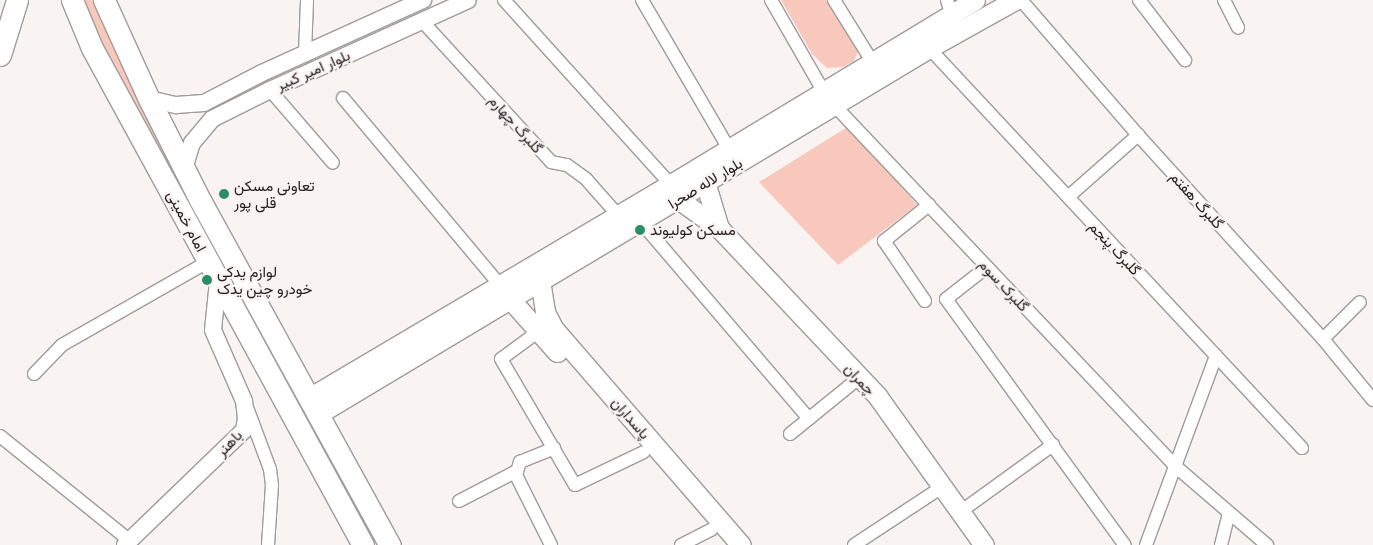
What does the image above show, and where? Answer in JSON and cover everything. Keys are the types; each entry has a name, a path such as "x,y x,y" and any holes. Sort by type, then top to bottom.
{"highway":[{"path":"0,16 5,0"},
{"path":"0,55 17,0"},
{"name":"امام خمینی","path":"72,0 92,48 313,406 390,545"},
{"name":"امام خمینی","path":"104,0 149,99 184,169 190,204 209,261 218,281 363,545"}],"main road":[{"name":"بلوار لاله صحرا","path":"313,406 506,292 618,215 674,192 829,99 873,63 949,7 975,0"},
{"name":"بلوار لاله صحرا","path":"701,176 729,149 929,48 1016,0"},
{"name":"چمران","path":"701,176 719,228"},
{"name":"بلوار لاله صحرا","path":"506,292 540,280 640,221 674,192"},
{"name":"چمران","path":"674,192 719,228 878,397 984,545"},
{"name":"پاسداران","path":"540,280 545,312 553,328 724,545"},
{"name":"پاسداران","path":"506,292 539,331 741,545"}],"street":[{"path":"305,54 307,0"},
{"name":"بلوار امیر کبیر","path":"184,169 192,143 212,119 270,90 468,0"},
{"path":"504,0 674,192"},
{"path":"642,0 729,149"},
{"name":"گلبرک سوم","path":"771,0 829,99 1174,465 1267,545"},
{"path":"834,0 873,63"},
{"name":"گلبرگ هفتم","path":"1021,0 1138,135 1323,339 1373,400"},
{"path":"1139,0 1185,60"},
{"path":"1224,0 1238,28"},
{"path":"149,99 176,105 204,102 416,2"},
{"name":"گلبرگ چهارم","path":"422,21 551,162 567,165 586,179 618,215"},
{"name":"گلبرگ پنجم","path":"929,48 1302,448"},
{"path":"270,90 333,163"},
{"path":"343,98 506,292"},
{"path":"1068,197 1138,135"},
{"path":"925,301 884,241 928,205"},
{"path":"640,221 809,418"},
{"path":"34,374 62,345 209,261"},
{"path":"987,268 946,298 1125,545"},
{"name":"باهنر","path":"127,542 244,430 246,419 244,400 216,337 213,318 218,281"},
{"path":"1323,339 1360,302"},
{"path":"213,318 220,307 233,308"},
{"path":"539,331 501,359 575,485 649,448"},
{"path":"1146,545 1174,465 1216,356"},
{"path":"790,434 859,378"},
{"path":"244,400 270,469 272,485 268,545"},
{"path":"0,436 127,542"},
{"path":"960,512 1053,445"},
{"path":"551,545 516,475 520,462 554,448"},
{"path":"459,501 518,471"},
{"path":"858,544 942,487"},
{"path":"1221,545 1229,514"},
{"path":"681,545 711,530"}],"shaded area":[{"path":"84,0 95,0 185,183 178,188 87,13"},
{"path":"781,0 829,0 855,41 858,52 854,61 843,67 827,68 812,54"},
{"path":"849,126 917,205 838,265 759,182"}],"place":[{"name":"تعاونی مسکن قلی پور","path":"224,194"},
{"name":"مسکن کولیوند","path":"640,230"},
{"name":"لوازم یدکی خودرو چین یدک","path":"207,280"}]}
